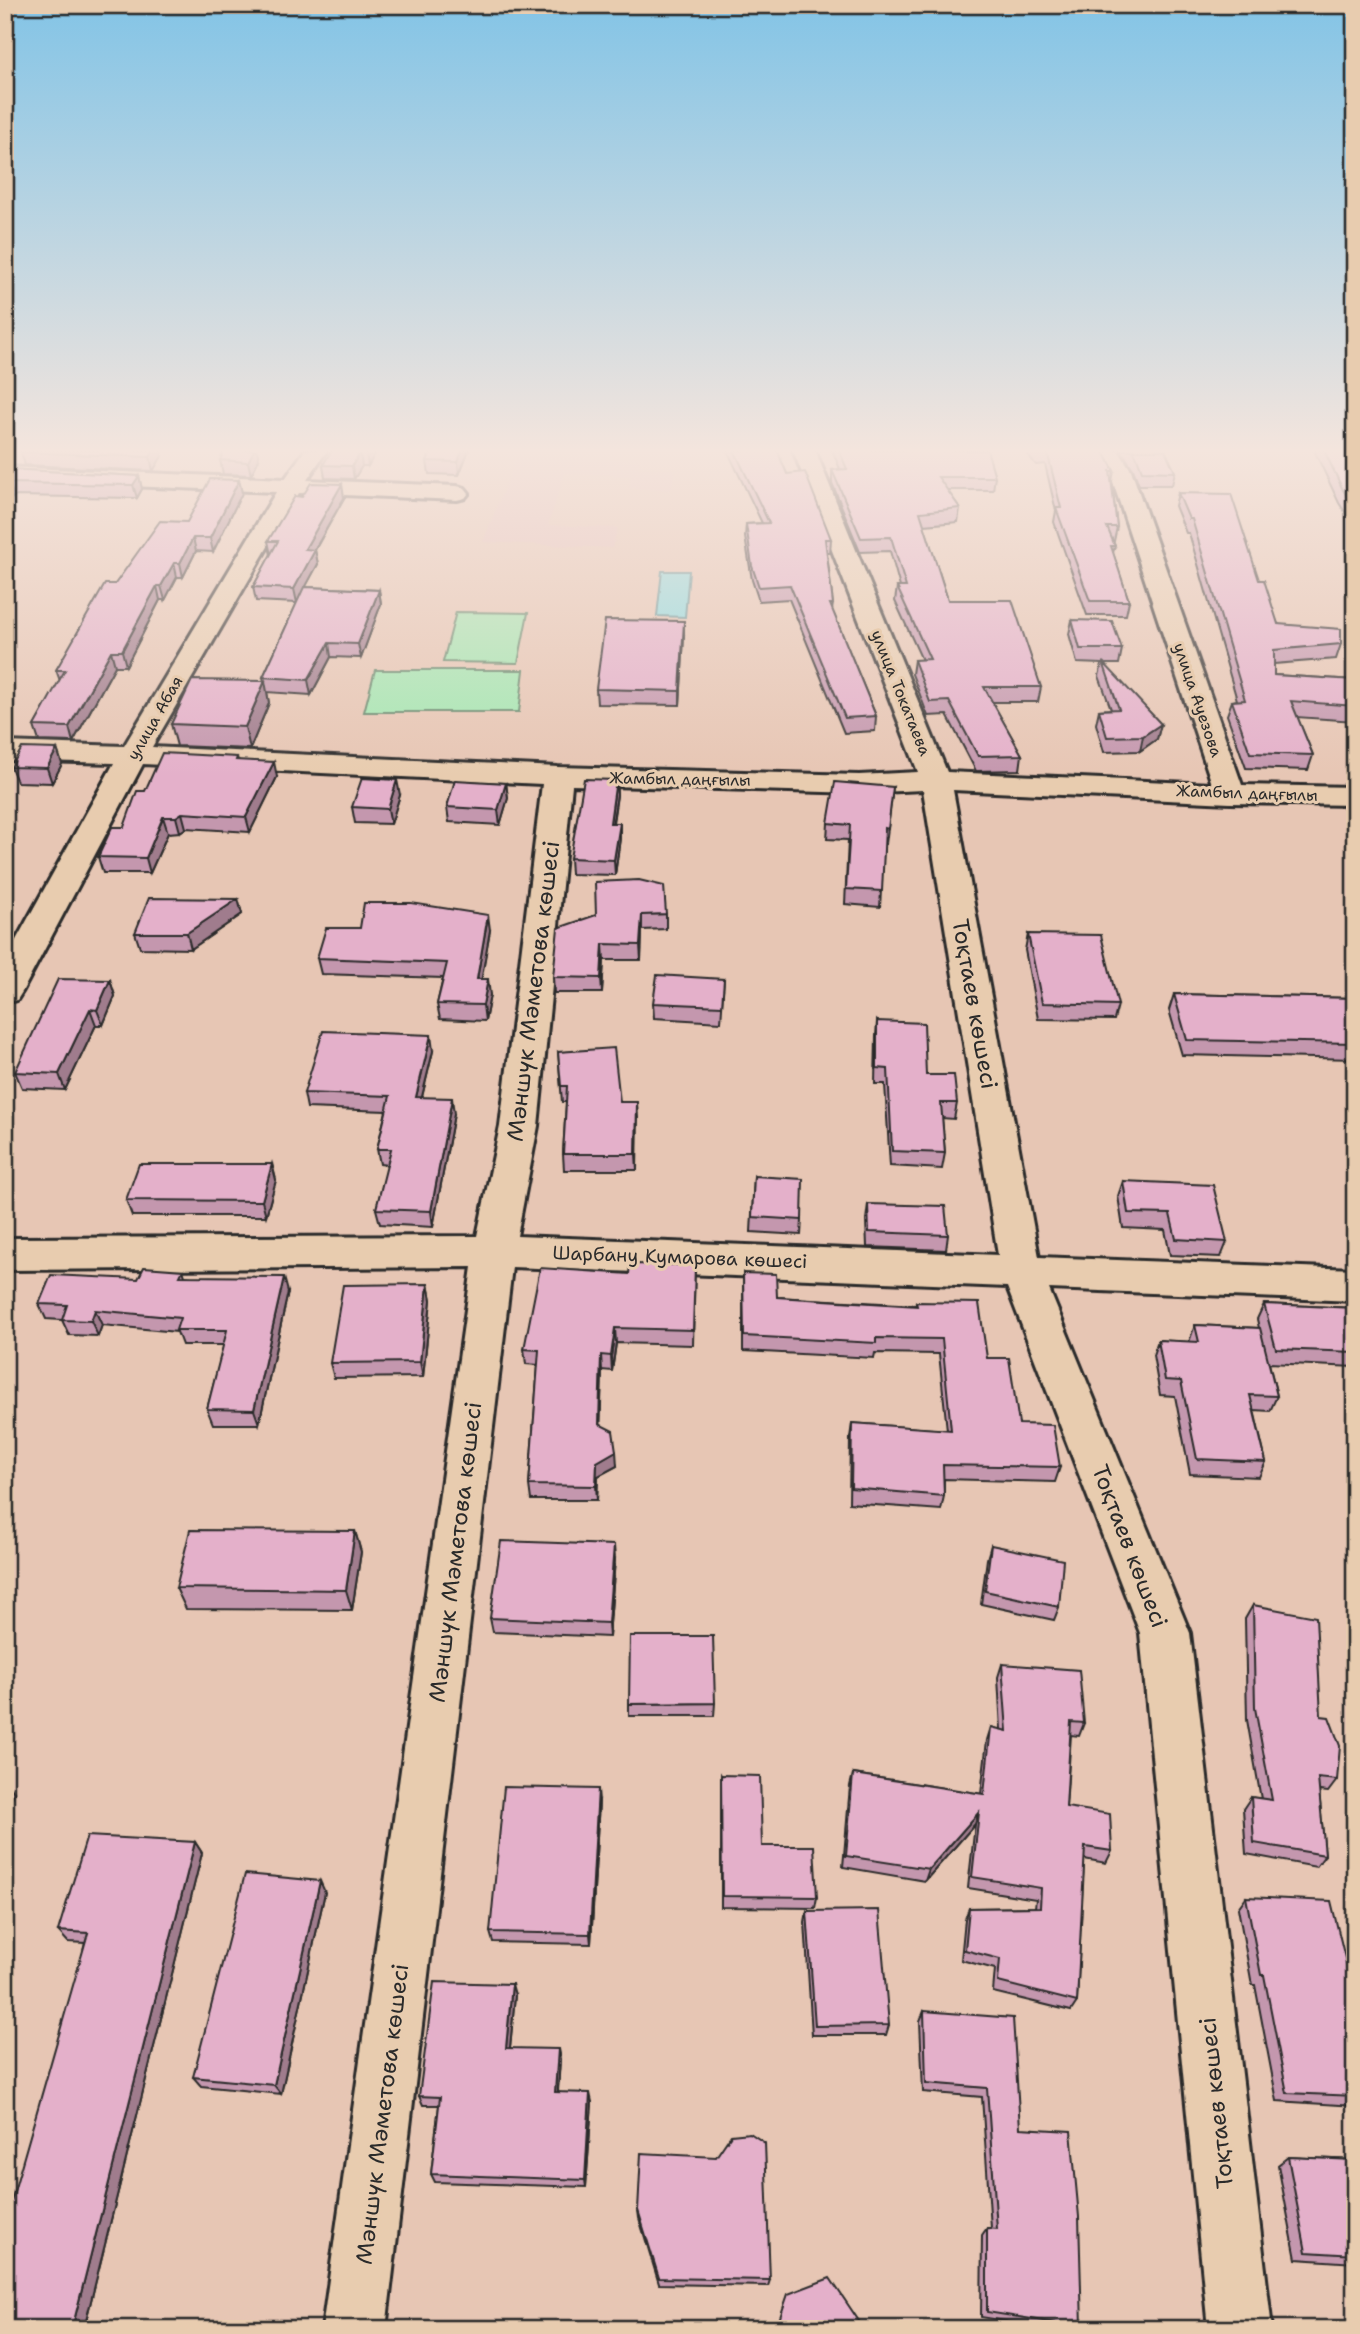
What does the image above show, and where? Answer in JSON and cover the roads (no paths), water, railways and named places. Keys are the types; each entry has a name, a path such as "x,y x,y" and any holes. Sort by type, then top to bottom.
{"street":[{"name":"улица Абая","path":"5,992 133,755 248,559"},
{"name":"улица Токатаева","path":"848,559 936,780"},
{"name":"улица Ауезова","path":"1150,559 1230,794"},
{"name":"Жамбыл даңғылы","path":"5,751 558,776 859,784 936,780 1230,794 1355,796"},
{"name":"Мәншүк Мәметова көшесі","path":"354,2329 494,1251 519,1126 558,776"},
{"name":"Тоқтаев көшесі","path":"936,780 1021,1270 1165,1633 1240,2329"},
{"name":"Шарбану Кумарова көшесі","path":"5,1254 494,1251 1355,1285"}],"water":[{"path":"662,571 689,571 685,617 657,616"}]}
